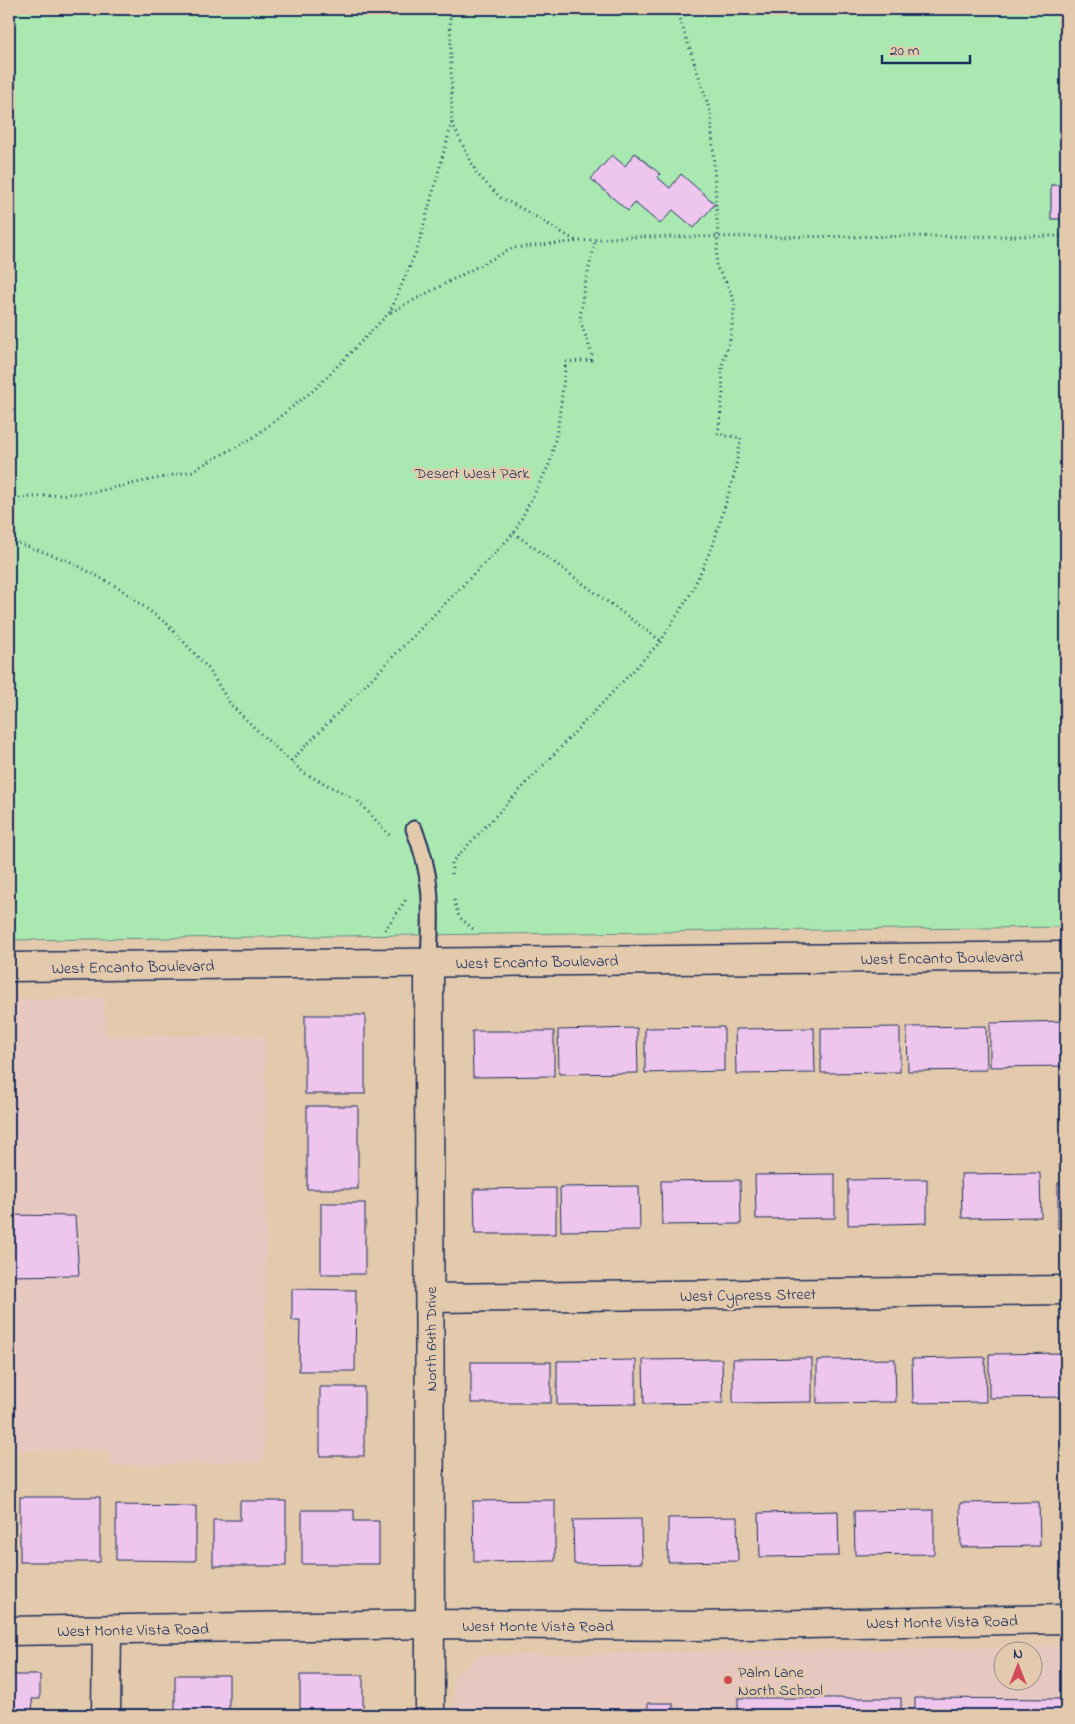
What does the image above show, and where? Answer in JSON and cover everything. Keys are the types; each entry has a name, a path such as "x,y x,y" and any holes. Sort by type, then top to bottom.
{"street":[{"name":"West Encanto Boulevard","path":"9,967 1066,956"},
{"name":"North 64th Drive","path":"429,963 430,1715"},
{"name":"West Cypress Street","path":"430,1298 1066,1290"},
{"name":"West Monte Vista Road","path":"9,1631 430,1624 697,1626 1066,1619"},
{"path":"106,1630 106,1715"}],"lane":[{"path":"414,829 425,855 430,882 429,963"}],"path":[{"path":"9,15 15,9"},
{"path":"390,312 418,247 452,122 450,9"},
{"path":"453,881 452,862 661,641 691,593 713,545 740,450 741,438 718,434 723,393 722,365 730,340 735,304 727,284 716,266 718,236 710,114 677,9"},
{"path":"452,122 477,174 501,198 576,241"},
{"path":"9,499 94,492 192,471 254,437 315,389 390,312 513,248 621,237 1066,236"},
{"path":"291,761 514,533 550,463 558,426 566,362 591,360 592,354 580,320 583,293 596,239"},
{"path":"514,533 661,641"},
{"path":"9,540 78,566 119,588 167,624 207,667 230,705 304,773 357,800 388,832 393,840"},
{"path":"385,930 405,901 406,892"},
{"path":"454,899 459,917 473,929"}],"shaded area":[{"path":"105,998 106,1036 265,1035 267,1236 264,1462 109,1466 109,1450 9,1451 9,999"},
{"name":"Palm Lane North School","path":"1042,1646 1066,1646 1066,1715 453,1715 453,1678 480,1655 992,1647 992,1692 1042,1692"}],"green space":[{"name":"Desert West Park","path":"9,9 1066,9 1066,927 9,940"}],"building":[{"path":"635,153 660,174 657,177 670,188 681,174 715,204 694,228 673,210 660,224 635,203 628,211 591,179 612,155 625,166"},
{"path":"1051,185 1066,185 1066,219 1051,219"},
{"path":"305,1015 365,1015 365,1094 305,1094"},
{"path":"1066,1021 1066,1066 990,1067 990,1023"},
{"path":"986,1026 987,1070 908,1071 907,1027"},
{"path":"724,1027 724,1071 645,1073 645,1028"},
{"path":"900,1027 900,1072 821,1073 821,1028"},
{"path":"637,1028 638,1073 559,1074 558,1030"},
{"path":"814,1028 815,1073 736,1074 735,1029"},
{"path":"472,1031 554,1031 554,1076 473,1077"},
{"path":"307,1106 358,1106 358,1189 307,1189"},
{"path":"1040,1173 1041,1217 962,1218 961,1174"},
{"path":"835,1174 835,1218 756,1219 755,1175"},
{"path":"927,1179 927,1223 848,1225 848,1180"},
{"path":"740,1180 741,1224 662,1225 661,1181"},
{"path":"1058,1183 1066,1183 1066,1228 1058,1228"},
{"path":"639,1186 640,1230 561,1231 560,1187"},
{"path":"556,1188 556,1234 475,1234 474,1189"},
{"path":"321,1203 365,1203 365,1274 321,1274"},
{"path":"9,1215 75,1216 79,1275 9,1276"},
{"path":"292,1289 356,1290 355,1371 299,1371 300,1320 292,1320"},
{"path":"1066,1353 1066,1397 989,1398 989,1354"},
{"path":"985,1357 986,1402 913,1403 912,1359"},
{"path":"812,1358 812,1402 733,1403 733,1359"},
{"path":"722,1359 723,1403 644,1404 643,1360"},
{"path":"895,1359 896,1402 817,1403 817,1360"},
{"path":"636,1360 636,1404 557,1405 557,1361"},
{"path":"471,1362 551,1362 551,1403 471,1403"},
{"path":"320,1387 364,1387 364,1456 320,1456"},
{"path":"20,1497 100,1497 100,1562 20,1562"},
{"path":"555,1500 555,1561 474,1562 473,1501"},
{"path":"240,1501 286,1501 286,1566 213,1566 213,1520 240,1520"},
{"path":"1039,1502 1040,1546 961,1547 960,1503"},
{"path":"116,1505 196,1506 196,1561 116,1560"},
{"path":"302,1510 354,1510 354,1521 379,1521 379,1564 302,1564"},
{"path":"934,1510 934,1554 855,1555 854,1511"},
{"path":"1059,1510 1066,1510 1066,1554 1060,1554"},
{"path":"838,1511 839,1556 760,1557 759,1513"},
{"path":"737,1517 738,1561 668,1562 668,1518"},
{"path":"641,1519 642,1563 574,1564 573,1520"},
{"path":"9,1675 40,1675 40,1699 32,1699 33,1715 9,1715"},
{"path":"175,1675 229,1675 229,1715 175,1715"},
{"path":"300,1675 363,1675 363,1715 286,1715 286,1712 300,1712"},
{"path":"738,1698 901,1698 901,1715 738,1715"},
{"path":"915,1698 1066,1699 1066,1715 915,1715"},
{"path":"648,1703 673,1703 673,1715 648,1715"},
{"path":"569,1711 621,1711 621,1715 569,1715"},
{"path":"492,1712 543,1712 543,1715 492,1715"}],"place":[{"name":"Palm Lane North School","path":"728,1680"}]}
